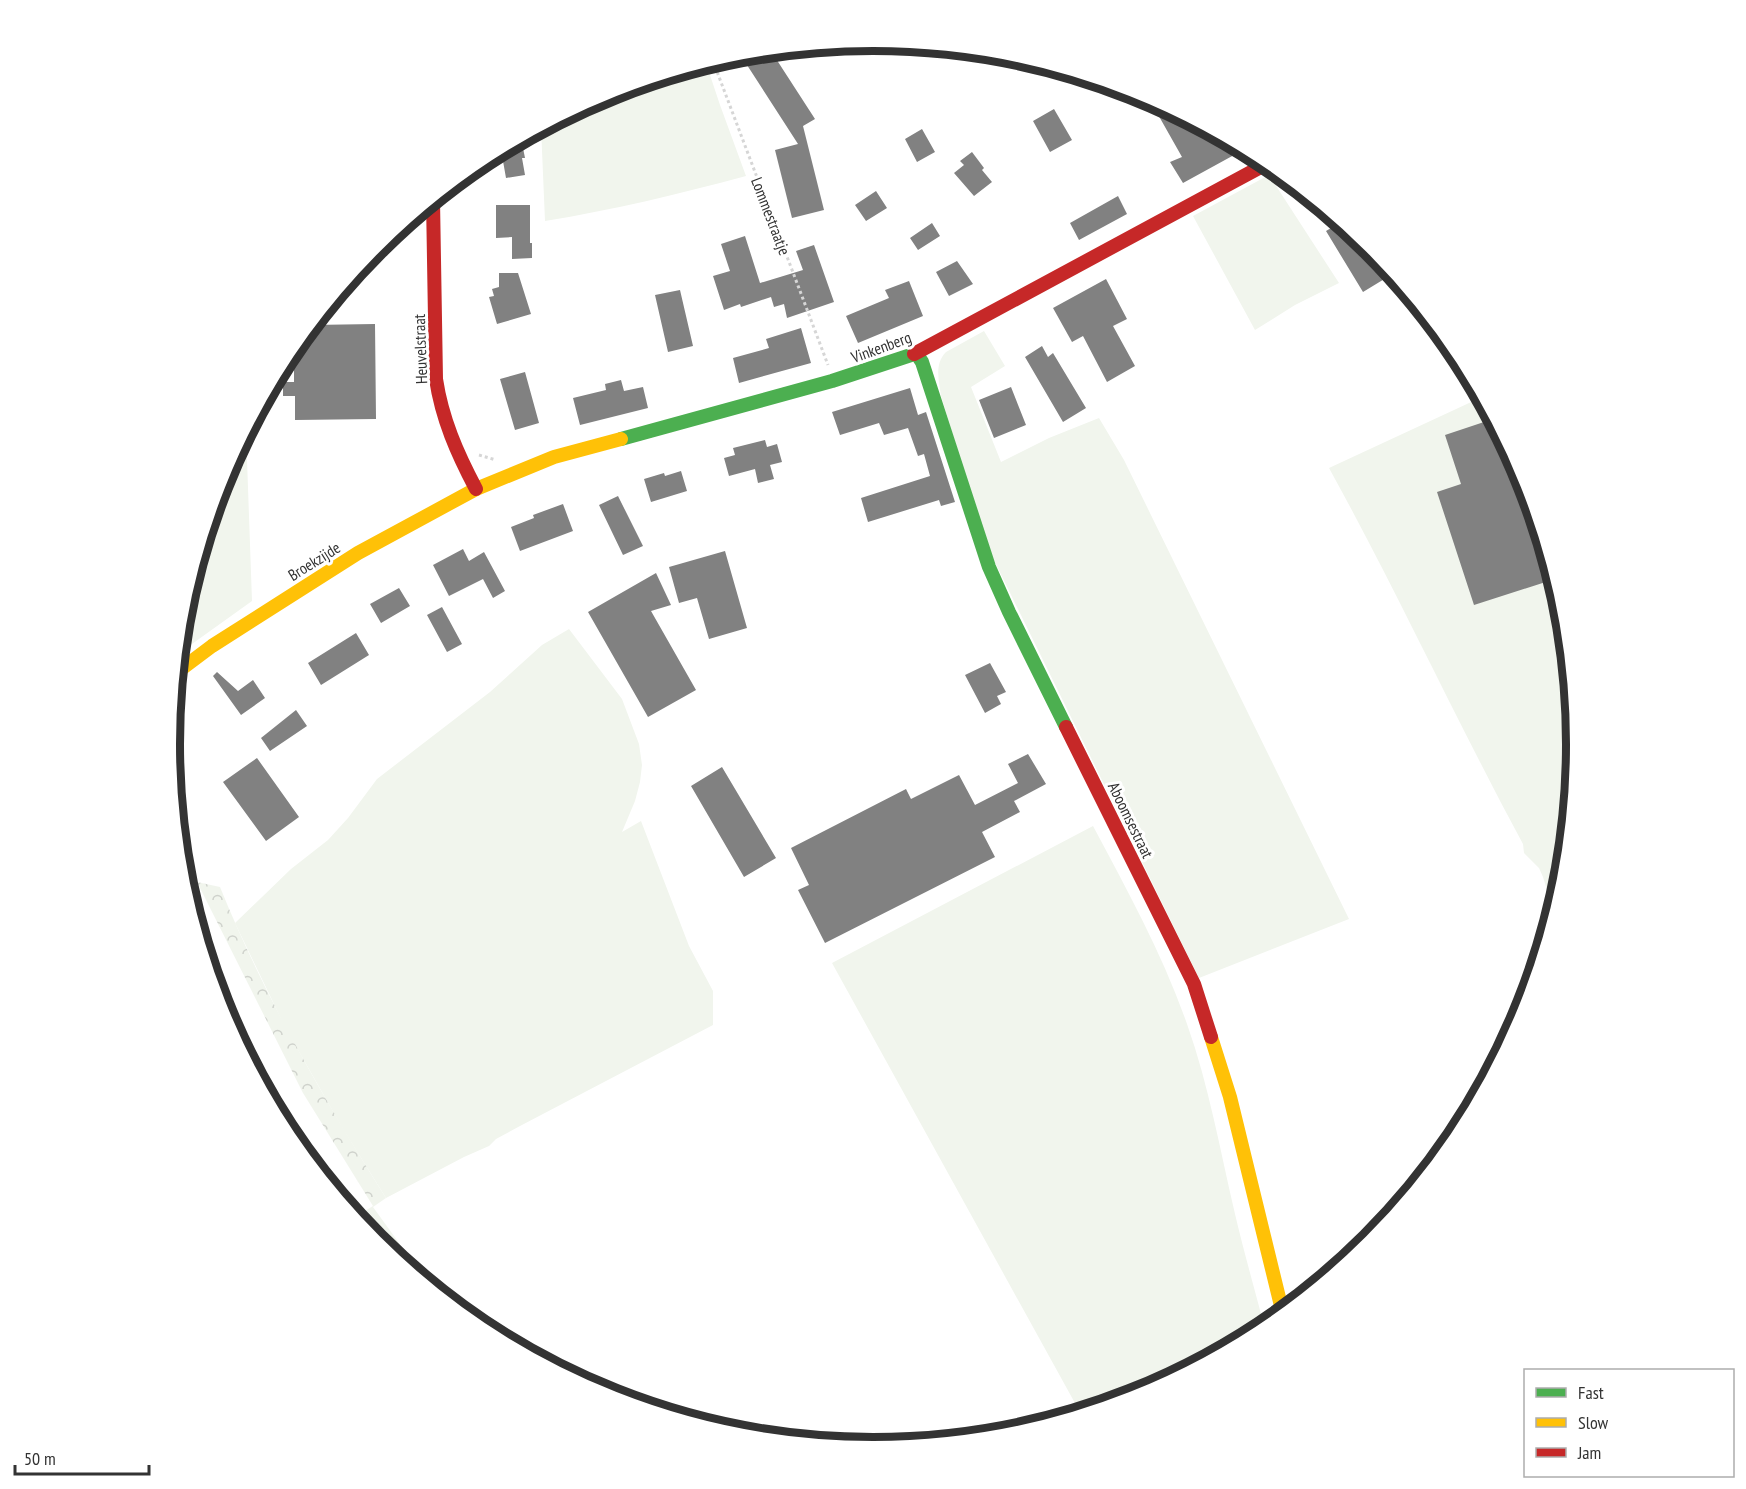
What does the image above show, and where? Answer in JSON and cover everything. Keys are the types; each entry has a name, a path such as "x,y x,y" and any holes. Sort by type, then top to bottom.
{"street":[{"name":"Vinkenberg","path":"476,489 554,458 832,381 916,353 1258,168"},
{"name":"Heuvelstraat","path":"433,209 438,401 446,430 476,489"},
{"name":"Aboomsestraat","path":"916,353 922,362 993,576 1194,984 1230,1097 1281,1305"},
{"name":"Broekzijde","path":"184,667 212,646 358,553 476,489"}],"path":[{"name":"Lommestraatje","path":"716,69 830,370"}],"green space":[{"path":"709,71 746,176 646,201 545,221 541,136 608,104 650,88"},
{"path":"1268,175 1339,283 1295,305 1255,330 1193,216"},
{"path":"984,331 1005,366 971,387 1001,462 1049,438 1099,418 1124,460 1349,919 1199,978 987,546 941,396 938,373 940,362 946,352"},
{"path":"1475,400 1495,438 1530,522 1543,565 1561,654 1565,699 1565,790 1561,835 1549,897 1539,868 1524,853 1523,844 1329,468"},
{"path":"247,448 252,601 186,648 203,565 216,522"},
{"path":"569,629 622,699 639,744 642,765 640,782 622,832 641,821 689,946 713,991 713,1025 520,1126 496,1139 489,1146 386,1198 343,1129 285,1027 235,923 291,869 328,840 348,818 377,779 490,692 542,645"},
{"path":"1093,826 1156,948 1195,1047 1262,1318 1220,1345 1180,1366 1138,1385 1077,1407 832,963"},
{"path":"197,882 220,887 256,968 296,1046 386,1198 373,1207 408,1258 362,1213 373,1206 303,1093"}],"building":[{"path":"776,58 815,119 803,126 824,210 792,218 775,150 798,144 747,65 753,62"},
{"path":"1054,109 1072,140 1050,152 1033,121"},
{"path":"1157,113 1236,154 1183,183 1170,162 1182,157"},
{"path":"922,129 935,152 917,162 905,139"},
{"path":"523,146 525,175 506,178 503,161 497,162"},
{"path":"972,152 992,182 974,196 954,173 964,165 960,161"},
{"path":"876,191 887,208 866,221 855,205"},
{"path":"1118,196 1127,214 1079,240 1070,223"},
{"path":"496,205 530,205 532,258 512,259 512,237 496,238"},
{"path":"932,223 940,236 918,250 910,238"},
{"path":"1334,226 1386,278 1363,292 1326,231"},
{"path":"745,236 760,283 803,270 796,251 814,245 834,302 787,318 784,304 774,307 771,297 724,310 713,276 730,271 721,244"},
{"path":"957,261 973,284 949,296 936,272"},
{"path":"499,273 518,273 531,314 497,324 489,297 494,296 492,289 499,287"},
{"path":"1106,279 1127,319 1113,326 1135,366 1107,382 1083,336 1072,342 1053,308"},
{"path":"909,281 923,316 858,343 846,316 889,298 885,290"},
{"path":"680,290 693,346 668,352 655,295"},
{"path":"375,324 376,419 295,420 295,396 283,396 283,382 294,382 294,362 321,325"},
{"path":"801,328 811,363 739,383 733,358 769,348 766,339"},
{"path":"1042,346 1048,357 1053,353 1086,408 1063,422 1025,357"},
{"path":"525,372 539,423 515,430 500,379"},
{"path":"621,380 624,391 643,387 648,408 580,425 573,398 606,390 605,384"},
{"path":"1011,387 1026,425 994,438 979,400"},
{"path":"910,388 918,415 926,412 955,502 941,506 939,500 868,522 861,498 930,476 924,454 918,456 908,428 884,435 879,423 840,435 832,412"},
{"path":"1486,421 1514,479 1530,522 1547,582 1474,605 1437,492 1461,484 1445,435"},
{"path":"765,440 767,447 777,444 782,462 770,465 774,479 758,483 755,469 729,476 724,458 735,455 733,448"},
{"path":"681,471 687,491 651,502 644,479"},
{"path":"618,496 643,546 623,555 599,505"},
{"path":"563,504 573,531 520,551 511,527 534,518 533,515"},
{"path":"463,549 469,561 484,552 505,591 493,598 483,579 449,596 433,565"},
{"path":"725,551 747,628 709,639 697,598 679,603 669,567"},
{"path":"656,573 671,605 651,611 696,690 648,717 588,612"},
{"path":"399,588 410,606 381,623 370,604"},
{"path":"442,607 462,644 447,652 427,615"},
{"path":"356,633 369,655 321,685 308,663"},
{"path":"990,663 1006,692 997,696 1001,704 985,713 965,675"},
{"path":"217,672 238,691 253,680 265,698 241,715 213,676"},
{"path":"296,710 307,726 270,751 261,738"},
{"path":"1028,754 1046,784 1014,801 1020,812 982,832 995,857 825,943 798,890 809,885 791,848 906,789 911,799 959,775 975,805 1018,783 1008,764"},
{"path":"257,758 299,817 266,841 223,782"},
{"path":"722,767 776,858 744,877 691,786"}],"traffic: fast":[{"path":"916,353 922,362 989,567 1066,727"},
{"path":"621,439 832,381 914,354"}],"traffic: slow":[{"path":"184,667 212,646 358,553 476,489 554,457 621,439"},
{"path":"1211,1037 1230,1097 1281,1305"}],"traffic: jam":[{"path":"914,354 1258,168"},
{"path":"433,209 436,379 451,436 476,489"},
{"path":"1066,727 1194,984 1211,1037"}]}
